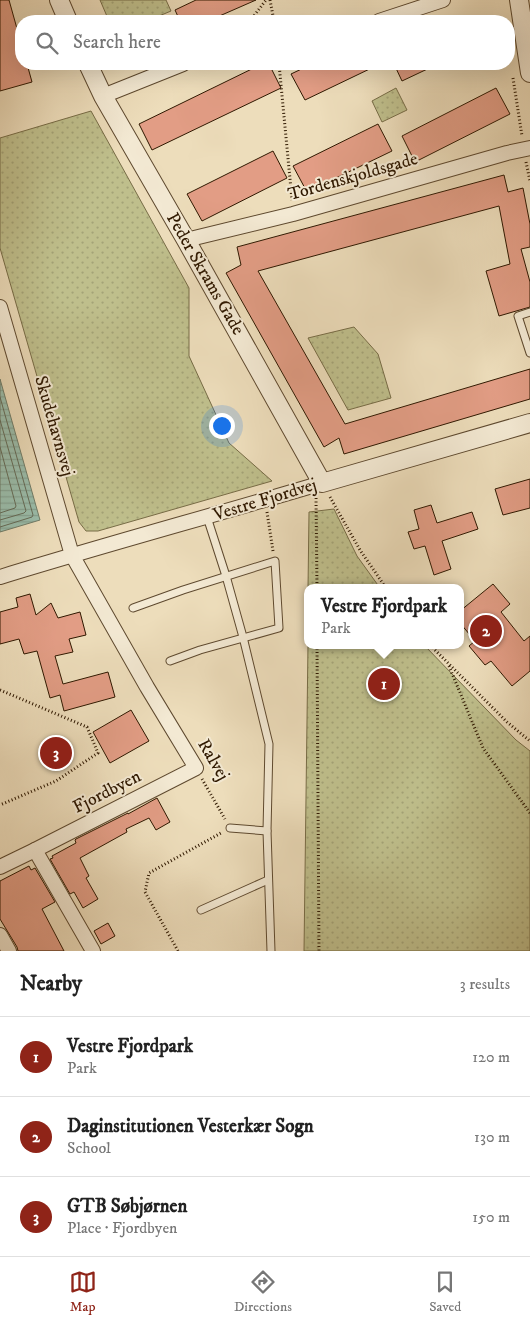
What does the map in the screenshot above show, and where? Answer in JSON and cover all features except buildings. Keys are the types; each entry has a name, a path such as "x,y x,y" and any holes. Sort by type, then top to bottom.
{"street":[{"path":"59,0 65,15"},
{"path":"397,15 443,0"},
{"path":"519,0 530,74"},
{"name":"Peder Skrams Gade","path":"91,70 103,96 186,240 319,484"},
{"path":"103,96 168,70"},
{"name":"Tordenskjoldsgade","path":"186,240 293,214 527,148"},
{"name":"Skudehavnsvej","path":"0,307 72,555"},
{"name":"Vestre Fjordvej","path":"0,577 530,423"},
{"name":"Ralvej","path":"72,555 147,687 196,768"},
{"name":"Fjordbyen","path":"0,867 196,768"},
{"path":"35,850 93,951"},
{"path":"0,935 9,951"}],"lane":[{"path":"530,312 518,316 530,353"},
{"path":"207,518 244,637 269,744 266,831 271,951"},
{"path":"133,608 275,561 279,628 200,650 170,661"},
{"path":"230,828 266,831"},
{"path":"202,910 268,880"}],"path":[{"path":"255,15 266,0"},
{"path":"270,0 273,15"},
{"path":"280,70 293,214"},
{"path":"512,71 527,148 530,181"},
{"path":"317,584 319,484"},
{"path":"319,484 383,584"},
{"path":"265,500 275,561"},
{"path":"317,649 320,951"},
{"path":"434,649 507,722 530,741"},
{"path":"449,666 483,748 530,812"},
{"path":"0,690 87,727 98,753 56,781 0,805"},
{"name":"Ralvej","path":"196,768 230,828"},
{"path":"178,951 145,892 149,873 230,828"}],"shaded area":[{"path":"100,0 166,0 171,11 161,15 106,15"},
{"path":"396,88 407,110 382,122 372,101"},
{"path":"91,111 189,288 189,356 229,443 272,481 98,531 86,531 79,522 0,248 0,138"},
{"path":"354,327 378,354 391,398 348,410 308,338"},
{"path":"334,509 357,556 377,584 308,584 309,512"},
{"path":"308,649 428,649 516,740 530,751 530,951 304,951"}],"water":[{"path":"0,379 40,520 0,532"}],"place":[{"name":"Daginstitutionen Vesterkær Sogn","path":"486,631"},
{"name":"Vestre Fjordpark","path":"384,684"},
{"name":"GTB Søbjørnen","path":"56,753"}]}
